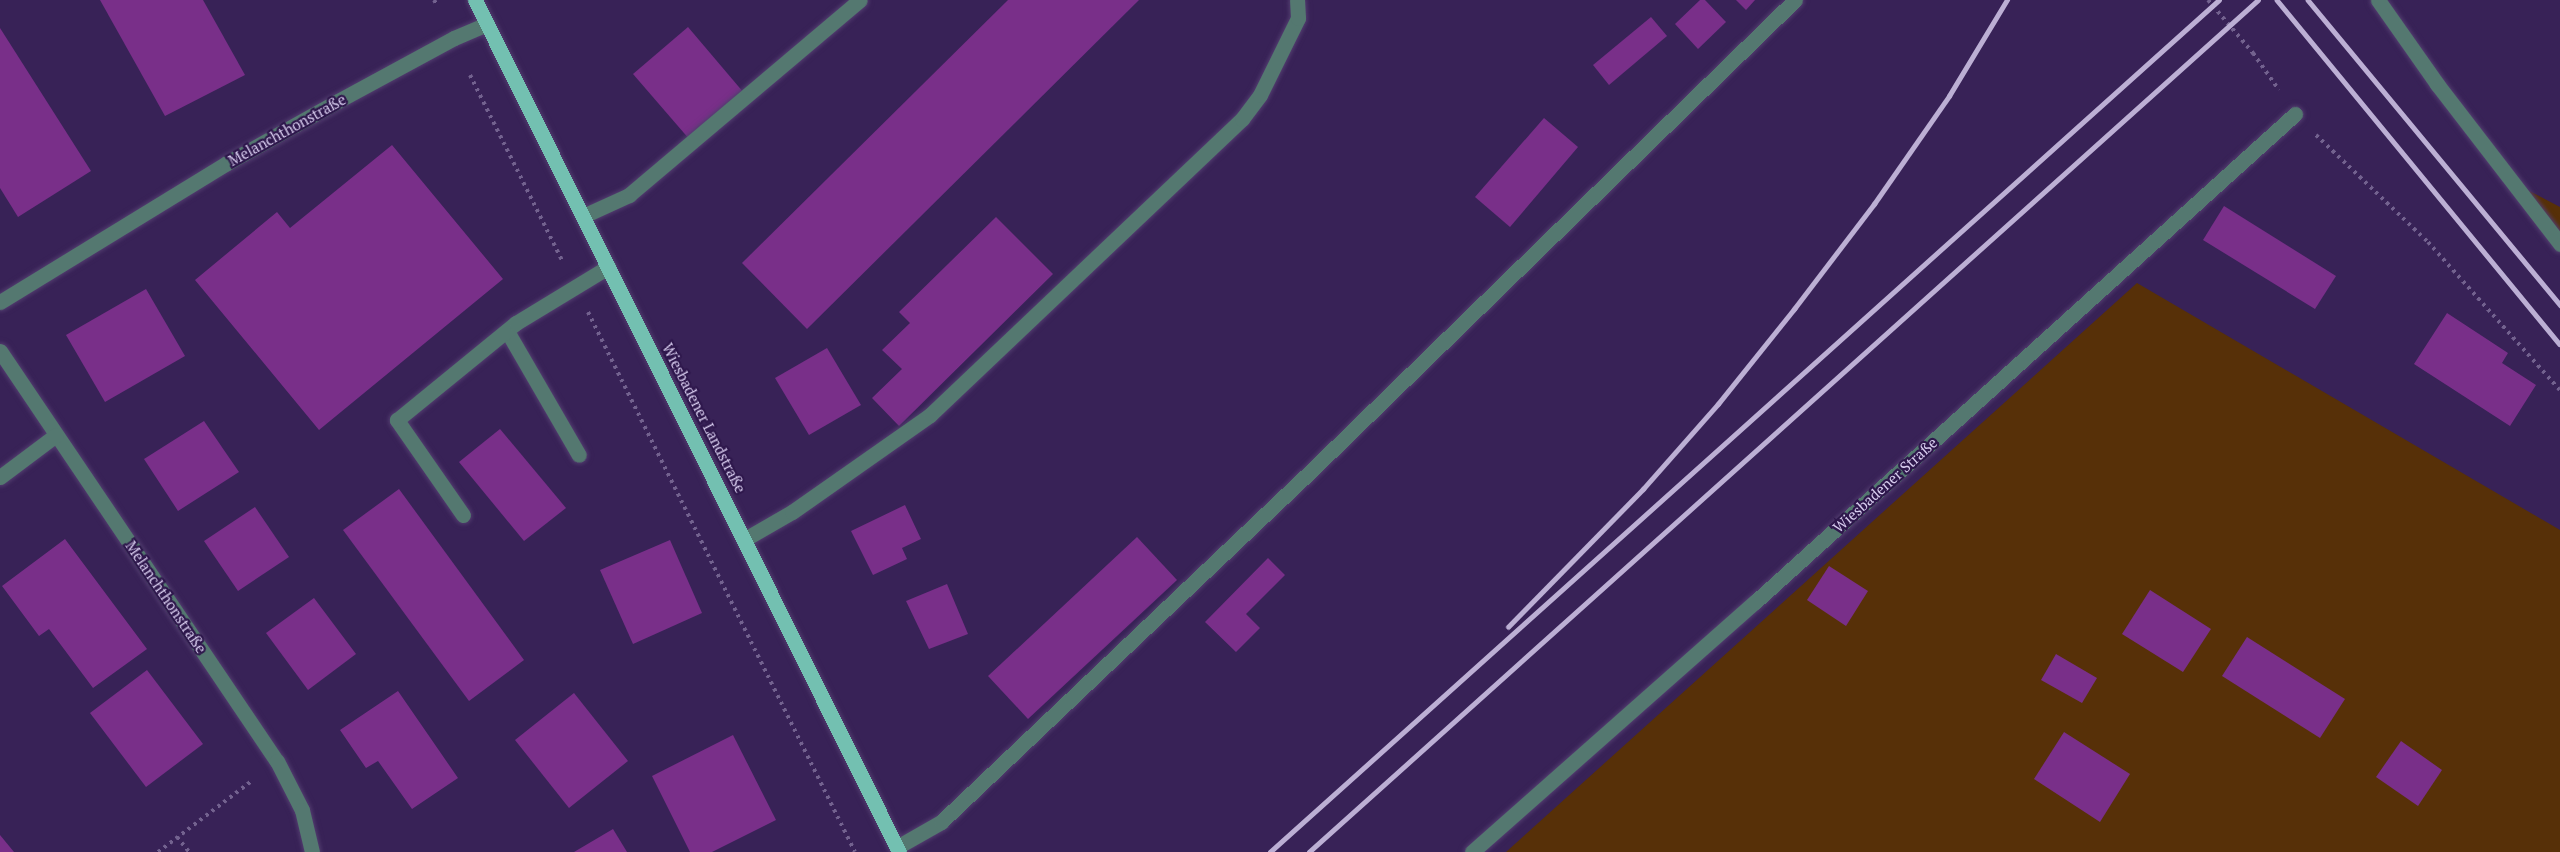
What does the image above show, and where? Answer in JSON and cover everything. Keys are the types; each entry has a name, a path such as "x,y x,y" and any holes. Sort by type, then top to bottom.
{"main road":[{"name":"Wiesbadener Landstraße","path":"475,0 898,850"}],"street":[{"path":"583,216 629,195 860,0"},
{"path":"745,539 792,512 930,416 1242,120 1260,95 1298,18 1297,0"},
{"path":"898,850 941,822 1314,468 1795,0"},
{"path":"2378,0 2436,84 2560,244"},
{"name":"Melanchthonstraße","path":"0,302 247,152 434,49 487,24"},
{"name":"Wiesbadener Straße","path":"1472,852 1755,602 2295,114"},
{"path":"463,515 397,420 507,331 608,267"},
{"path":"507,331 579,455"},
{"name":"Melanchthonstraße","path":"0,351 277,761 302,810 312,852"},
{"path":"0,477 56,435"}],"path":[{"path":"434,0 437,5"},
{"path":"2208,0 2253,53 2295,114 2428,242 2560,390"},
{"path":"470,75 855,852"},
{"path":"158,852 277,761"},
{"path":"177,837 189,852"}],"shaded area":[{"path":"2518,185 2560,207 2560,236"},
{"path":"2137,283 2560,530 2560,852 1506,852"}],"building":[{"path":"100,0 203,0 245,75 165,116"},
{"path":"1008,0 1139,0 807,329 742,263"},
{"path":"1700,0 1705,0 1726,22 1698,49 1675,24"},
{"path":"1736,0 1755,0 1746,10"},
{"path":"1651,17 1667,36 1609,85 1593,65"},
{"path":"688,27 744,93 690,140 633,74"},
{"path":"0,28 91,171 18,217 0,188"},
{"path":"1544,118 1578,147 1510,227 1475,197"},
{"path":"392,145 503,279 319,430 195,280 277,212 290,228"},
{"path":"2224,206 2336,276 2315,309 2203,240"},
{"path":"996,217 1053,274 899,426 872,398 902,369 882,350 910,323 899,312"},
{"path":"146,289 185,356 105,402 66,335"},
{"path":"2447,313 2508,353 2502,363 2536,385 2510,426 2414,364"},
{"path":"827,348 861,405 809,435 775,378"},
{"path":"204,421 239,472 178,511 144,459"},
{"path":"500,429 566,508 524,541 459,462"},
{"path":"399,489 524,660 469,701 343,530"},
{"path":"905,505 921,539 902,548 907,559 873,575 851,531"},
{"path":"255,507 289,557 238,591 204,541"},
{"path":"1137,537 1177,580 1028,719 988,676"},
{"path":"65,539 147,649 93,688 49,629 39,636 2,586"},
{"path":"670,540 702,613 633,644 600,570"},
{"path":"1268,558 1285,575 1246,614 1260,628 1236,652 1205,622"},
{"path":"1829,566 1868,591 1846,626 1807,600"},
{"path":"947,584 968,634 929,649 906,601"},
{"path":"2150,590 2211,629 2183,672 2122,634"},
{"path":"314,598 356,654 308,690 266,633"},
{"path":"2247,637 2345,699 2320,738 2222,676"},
{"path":"2056,654 2097,678 2082,703 2041,680"},
{"path":"147,670 203,744 146,787 90,713"},
{"path":"398,691 458,778 412,809 378,761 366,768 340,730"},
{"path":"574,693 628,761 569,808 515,740"},
{"path":"2064,732 2130,774 2100,822 2034,779"},
{"path":"733,735 776,820 712,852 690,852 652,776"},
{"path":"2401,741 2442,770 2418,806 2376,777"},
{"path":"613,829 627,852 574,852"},
{"path":"0,835 14,852 0,852"}],"railway":[{"path":"1508,627 1643,489 1718,404 1794,309 1874,204 1949,96 2007,0"},
{"path":"1270,852 2219,0"},
{"path":"1309,852 2258,0"},
{"path":"2277,0 2560,344"},
{"path":"2308,0 2560,305"}]}
